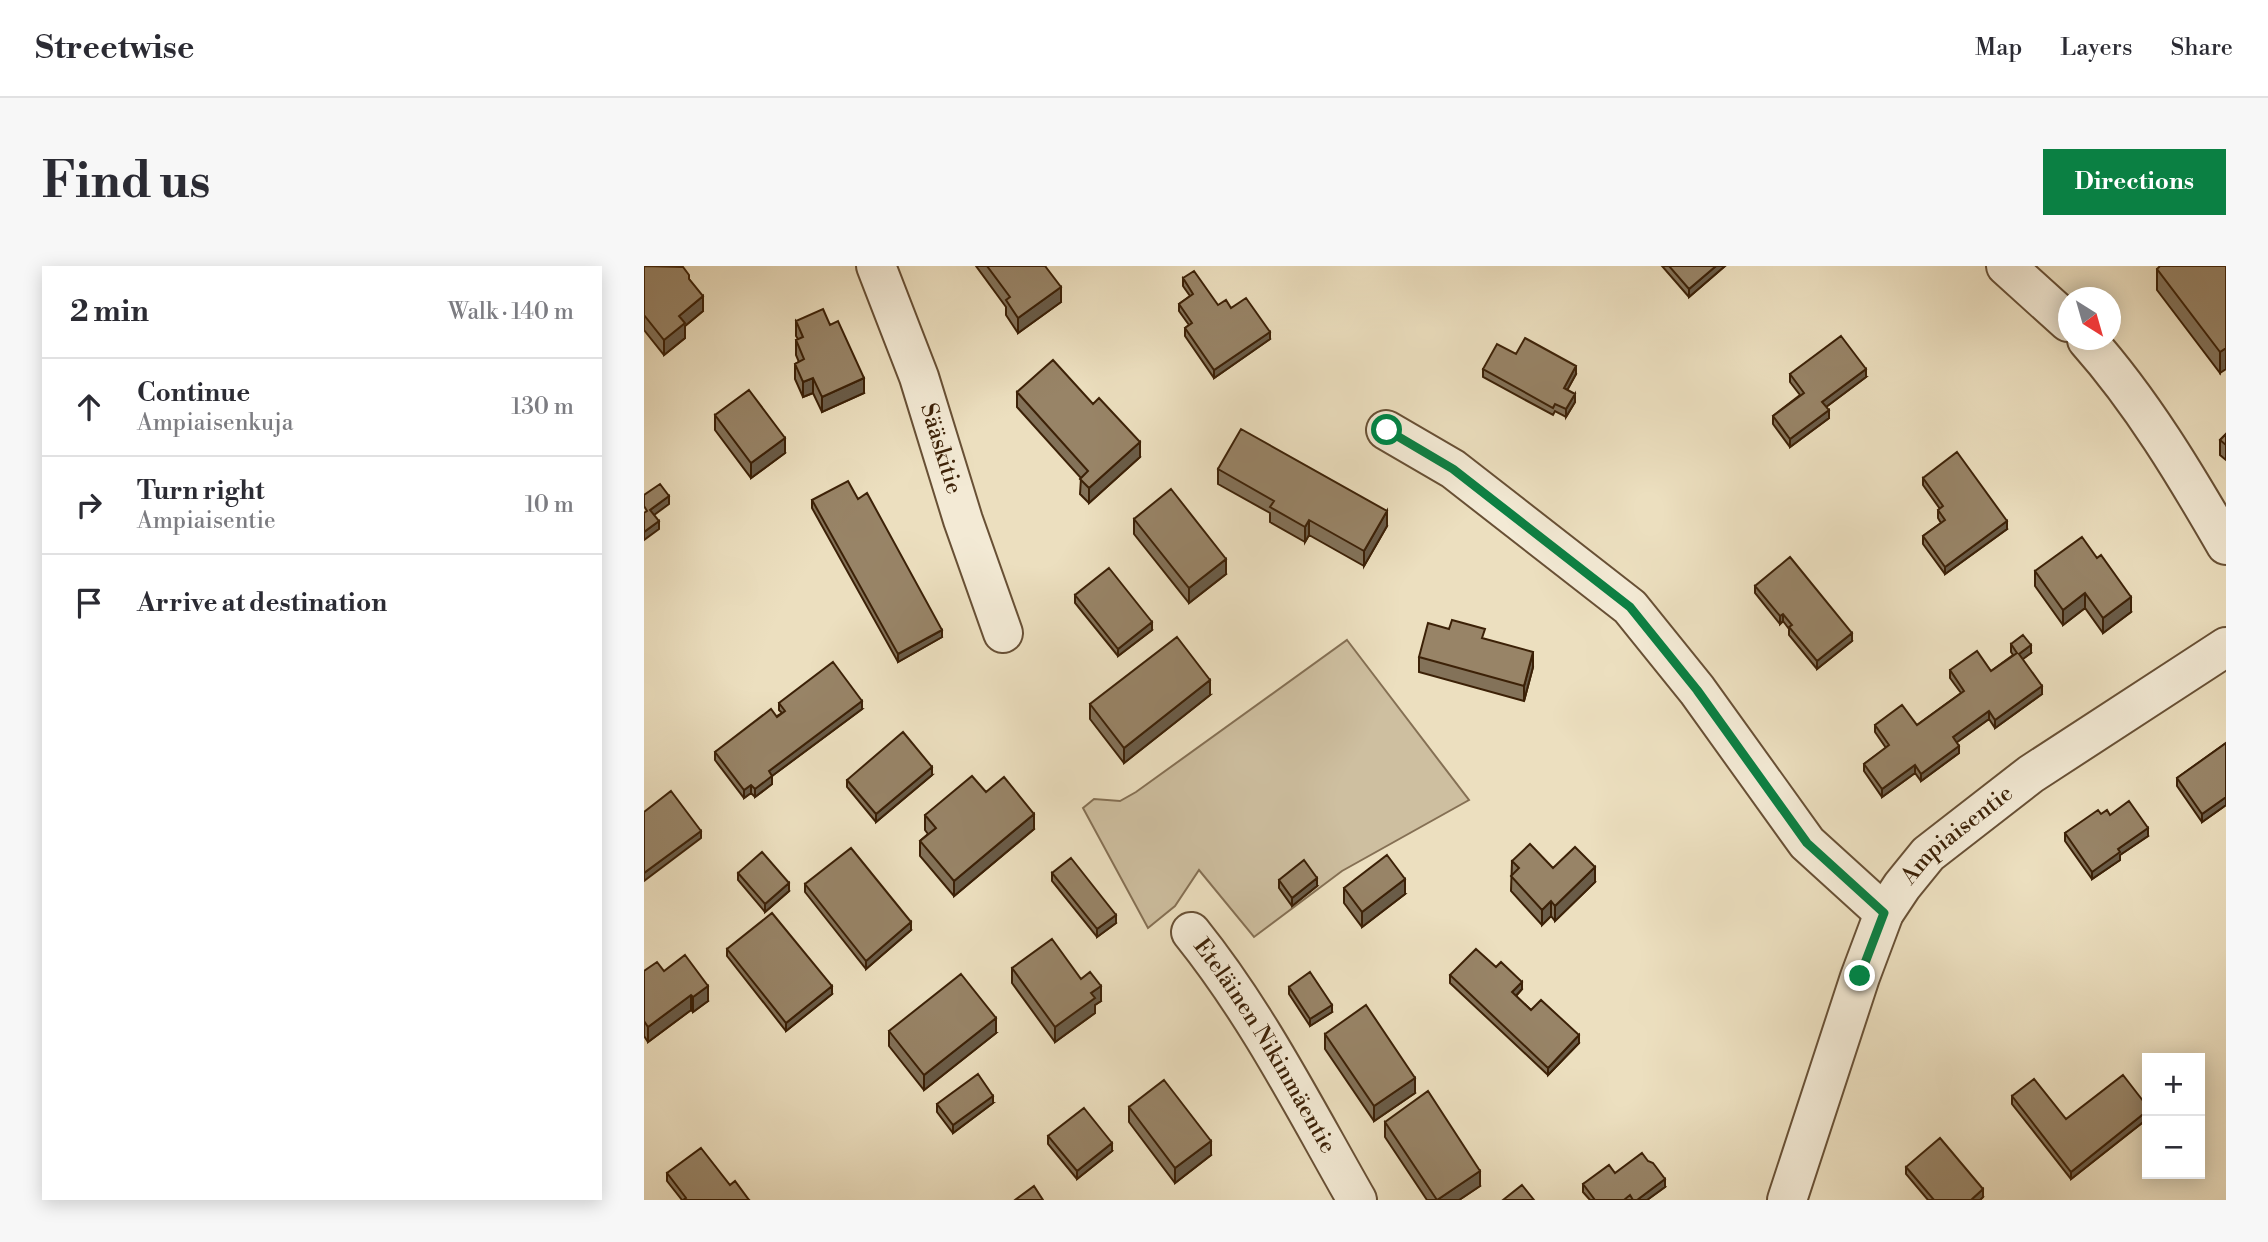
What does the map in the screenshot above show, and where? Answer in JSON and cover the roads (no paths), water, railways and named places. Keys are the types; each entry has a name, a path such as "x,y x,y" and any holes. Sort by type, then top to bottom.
{"street":[{"name":"Sääskitie","path":"876,266 919,377 963,520 1003,633"},
{"path":"2006,266 2058,313"},
{"path":"2095,350 2131,394 2195,491 2226,545"},
{"path":"1387,430 1453,469 1630,607 1697,690 1807,843 1884,913"},
{"name":"Ampiaisentie","path":"1787,1200 1860,976 1884,913 1902,886 1928,854 2031,774 2226,647"},
{"name":"Eteläinen Nikinmäentie","path":"1191,932 1214,961 1268,1043 1357,1200"}]}
